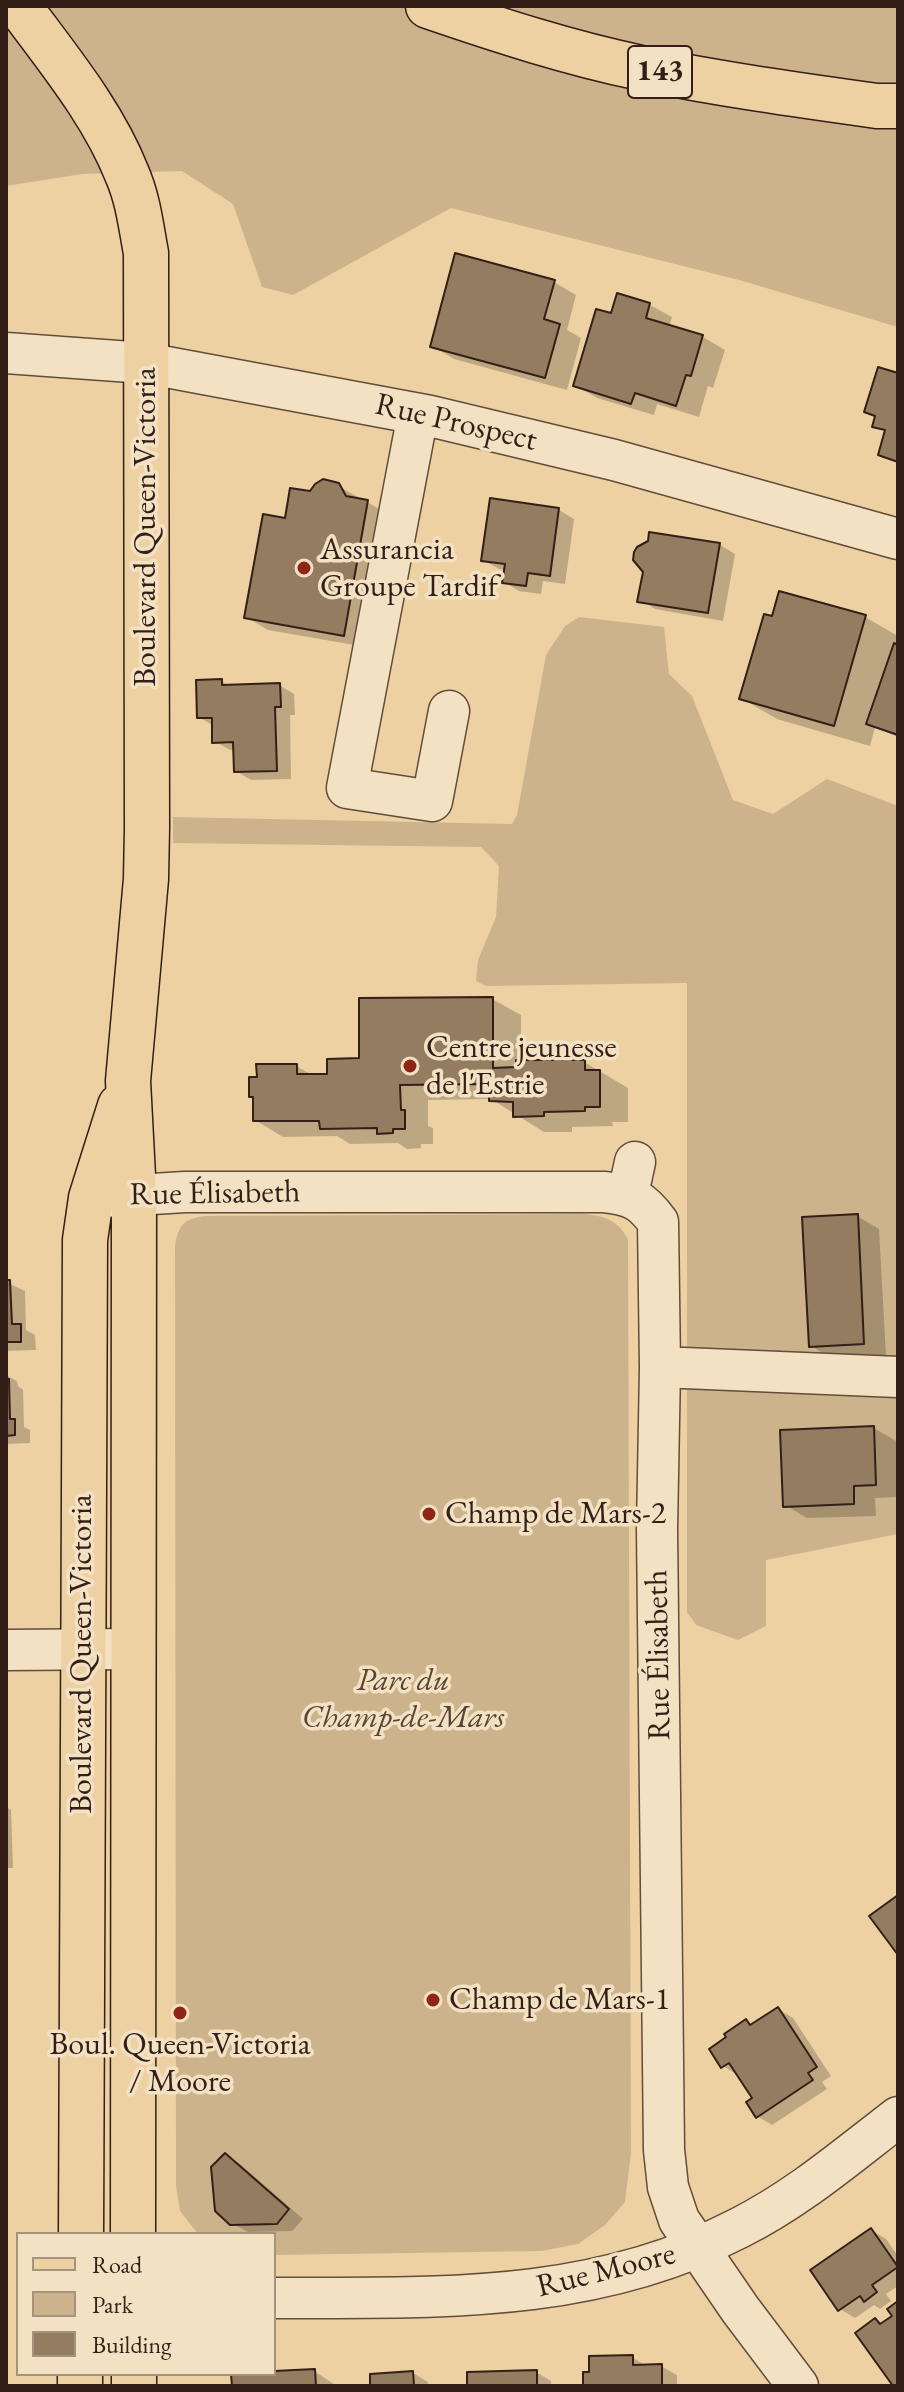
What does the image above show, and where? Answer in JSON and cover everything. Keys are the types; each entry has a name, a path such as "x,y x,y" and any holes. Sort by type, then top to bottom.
{"main road":[{"name":"Boulevard Queen-Victoria","path":"19,6 85,99 127,173 139,209 146,253 147,853 128,1081 134,1195 132,1649 139,2223"},
{"name":"143","path":"428,6 498,30 638,68 747,88 877,106 898,106"},
{"name":"Boulevard Queen-Victoria","path":"81,2232 85,1240 91,1198 128,1081"}],"street":[{"name":"Rue Prospect","path":"6,353 145,363 318,393 614,460 898,539"},
{"path":"418,414 347,788 432,801 449,711"},
{"name":"Rue Élisabeth","path":"91,1198 134,1195 573,1192 632,1178 658,1222 660,1367 657,1529 664,2150 668,2187 679,2220 696,2248 798,2386"},
{"path":"660,1367 898,1377"},
{"path":"6,1650 132,1649"},
{"name":"Rue Moore","path":"276,2298 462,2297 518,2293 637,2268 696,2248 739,2228 808,2188 898,2117"},
{"path":"276,2276 303,2278 340,2298"}],"green space":[{"path":"6,6 898,6 898,327 739,280 451,208 293,295 262,287 233,204 182,171 82,174 6,186"},
{"path":"579,617 664,627 669,674 692,696 733,800 773,814 827,779 898,806 898,1534 766,1560 766,1626 738,1640 696,1625 687,1612 687,983 486,986 476,981 478,960 496,917 499,866 481,847 173,843 173,817 512,824 517,815 546,655 565,626"},
{"name":"Parc du Champ-de-Mars","path":"586,1214 611,1220 628,1239 631,2153 625,2202 605,2225 578,2244 542,2251 276,2255 276,2232 196,2232 180,2211 176,2186 175,1246 183,1224 205,1216"}],"building":[{"path":"455,253 555,280 544,319 560,324 545,378 430,347"},
{"path":"617,293 650,303 646,318 703,335 691,376 686,375 676,406 635,393 631,404 573,386 596,309 611,313"},
{"path":"878,367 898,373 898,462 878,455 885,430 872,427 875,416 864,412"},
{"name":"Assurancia Groupe Tardif","path":"323,479 339,483 346,496 368,500 344,636 244,618 263,514 285,518 290,488 310,491"},
{"path":"490,498 559,508 550,576 528,573 526,586 502,583 505,564 481,561"},
{"path":"649,532 720,543 708,613 637,602 643,572 633,560 634,552 648,541"},
{"path":"779,591 866,615 834,726 739,699 764,614 772,616"},
{"path":"894,643 898,645 898,735 866,724"},
{"path":"222,679 222,685 280,683 281,707 275,707 277,771 234,772 233,742 212,743 212,718 197,718 196,680"},
{"name":"Centre jeunesse de l'Estrie","path":"493,997 493,1068 516,1067 516,1060 585,1060 585,1070 600,1070 600,1107 585,1107 585,1111 544,1112 544,1116 513,1117 513,1102 489,1101 489,1084 400,1085 405,1129 393,1129 393,1133 377,1134 377,1128 320,1129 319,1121 253,1121 249,1077 257,1077 256,1064 297,1064 297,1074 327,1074 327,1059 359,1058 359,998"},
{"path":"858,1214 864,1344 809,1347 802,1217"},
{"path":"6,1280 10,1280 12,1324 21,1324 21,1342 6,1342"},
{"path":"6,1379 9,1379 10,1419 15,1419 15,1435 6,1436"},
{"path":"874,1426 876,1485 854,1486 854,1504 783,1507 780,1430"},
{"path":"898,1895 898,1955 869,1916"},
{"path":"778,2007 817,2067 808,2073 813,2080 756,2118 746,2102 752,2098 729,2063 721,2068 709,2049 746,2019 750,2025"},
{"path":"225,2153 289,2209 277,2224 230,2225 215,2211 211,2167"},
{"path":"871,2228 898,2267 872,2285 877,2292 864,2302 860,2296 838,2311 810,2270"},
{"path":"898,2301 898,2386 893,2386 855,2333 875,2318 880,2324 892,2316 887,2309"},
{"path":"633,2355 633,2365 662,2364 662,2386 583,2386 583,2372 589,2372 589,2356"},
{"path":"315,2369 316,2386 232,2386 231,2376 276,2376 276,2371"},
{"path":"537,2370 537,2386 467,2386 467,2372"},
{"path":"413,2371 414,2386 370,2386 370,2374"}],"place":[{"name":"Assurancia Groupe Tardif","path":"304,568"},
{"name":"Centre jeunesse de l'Estrie","path":"410,1066"},
{"name":"Champ de Mars-2","path":"429,1514"},
{"name":"Champ de Mars-1","path":"433,2000"},
{"name":"Boul. Queen-Victoria / Moore","path":"180,2013"}]}
